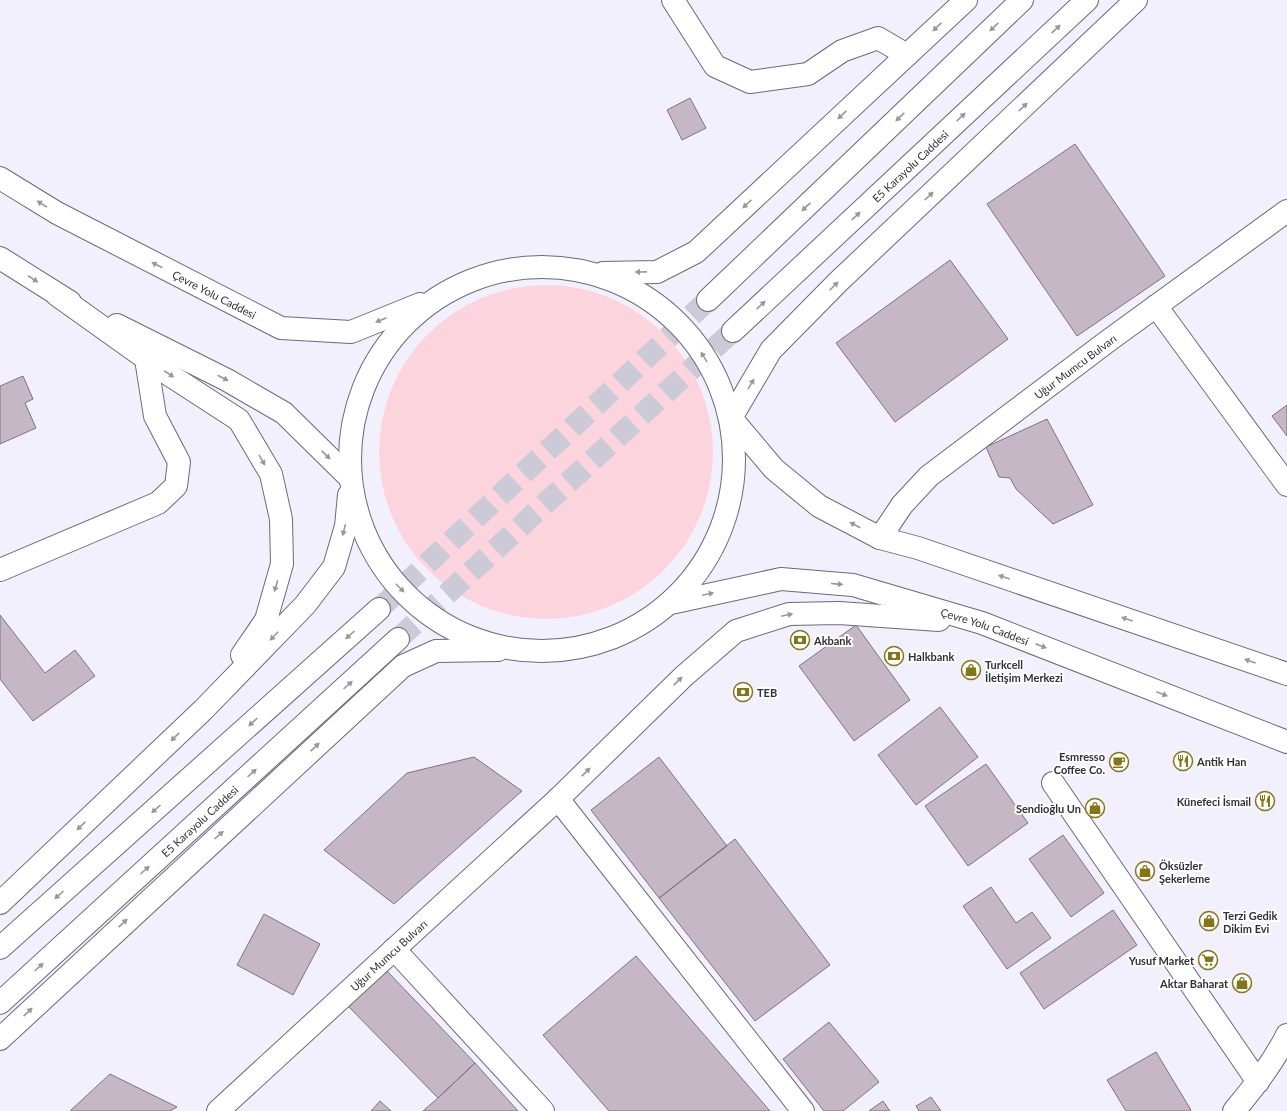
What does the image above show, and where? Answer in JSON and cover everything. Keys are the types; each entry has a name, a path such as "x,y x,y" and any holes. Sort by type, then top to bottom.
{"main road":[{"path":"673,0 714,66 750,82 808,74 842,51 878,38 907,55"},
{"path":"0,903 203,710 305,605 334,567 346,526 354,417 368,375 391,339 415,314 443,294 476,278 512,269 551,267 590,273 657,272 696,252 966,0"},
{"path":"708,300 1022,0"},
{"name":"E5 Karayolu Caddesi","path":"733,331 1087,0"},
{"path":"731,418 771,350 838,282 1136,0"},
{"name":"Çevre Yolu Caddesi","path":"0,178 57,213 281,328 351,332 443,294"},
{"name":"Uğur Mumcu Bulvarı","path":"880,538 902,504 929,476 1156,306 1287,211"},
{"path":"0,258 57,295 146,359 239,420 271,474 281,519 282,564 266,620 203,710"},
{"path":"0,1038 403,666 436,652 568,650 618,636 671,603 710,554 730,502 735,460 731,418 717,378 694,341 656,304 624,286 590,273"},
{"path":"57,295 227,380 284,413 350,478 364,533 394,581 421,609 453,630 515,650"},
{"path":"1156,306 1287,485"},
{"path":"0,570 158,503 176,486 179,462 155,416 146,359"},
{"path":"731,418 774,468 819,506 880,538 918,548 1287,674"},
{"name":"Çevre Yolu Caddesi","path":"671,603 781,579 853,585 982,623 1287,742"},
{"path":"0,948 379,609"},
{"name":"Uğur Mumcu Bulvarı","path":"218,1111 558,799 684,676 736,631 790,614 839,613 982,623"},
{"name":"E5 Karayolu Caddesi","path":"0,1003 398,639"},
{"path":"1053,783 1258,1082"},
{"path":"558,799 803,1111"},
{"path":"394,949 543,1111"},
{"path":"1234,1111 1258,1082 1279,1051 1287,1035"}],"shaded area":[{"path":"530,285 562,285 595,292 625,304 652,323 675,346 694,373 701,388 710,419 713,436 713,468 710,485 701,516 694,531 675,558 652,581 625,600 595,612 562,619 530,619 497,612 467,600 440,581 417,558 398,531 386,501 379,468 379,436 386,403 398,373 417,346 440,323 467,304 497,292"}],"building":[{"path":"690,98 706,128 682,140 667,110"},
{"path":"1075,144 1165,276 1077,336 987,204"},
{"path":"950,260 1008,339 895,422 836,343"},
{"path":"23,376 33,399 25,403 36,428 0,444 0,386"},
{"path":"1287,405 1287,436 1272,416"},
{"path":"1047,419 1093,505 1053,524 1016,489 1010,478 999,477 986,447"},
{"path":"0,615 45,673 75,650 95,676 33,721 0,679"},
{"path":"856,625 910,700 854,741 799,666"},
{"path":"940,707 978,757 916,805 878,755"},
{"path":"474,757 522,791 394,904 324,850 407,773"},
{"path":"659,757 727,846 659,898 591,810"},
{"path":"986,764 1028,823 968,866 925,806"},
{"path":"1063,835 1104,893 1071,917 1029,859"},
{"path":"735,839 830,965 755,1021 659,898"},
{"path":"991,887 1016,923 1032,912 1051,938 1007,969 963,906"},
{"path":"1113,910 1137,945 1044,1009 1020,973"},
{"path":"264,914 320,944 293,995 237,965"},
{"path":"636,956 770,1111 609,1111 543,1035"},
{"path":"386,970 475,1063 438,1098 348,1006"},
{"path":"829,1022 879,1082 843,1111 824,1111 783,1059"},
{"path":"1156,1052 1191,1110 1126,1111 1107,1080"},
{"path":"475,1063 518,1111 423,1111 438,1098"},
{"path":"110,1074 177,1107 170,1111 70,1111"},
{"path":"931,1097 941,1111 919,1111 916,1106"},
{"path":"380,1101 391,1111 371,1111"},
{"path":"883,1101 890,1111 869,1111"}],"tunnel":[{"path":"379,609 708,300"},
{"path":"398,639 733,331"}],"place":[{"name":"Akbank","path":"800,640"},
{"name":"Halkbank","path":"894,656"},
{"name":"Turkcell İletişim Merkezi","path":"971,670"},
{"name":"TEB","path":"743,692"},
{"name":"Antik Han","path":"1183,761"},
{"name":"Esmresso Coffee Co.","path":"1119,762"},
{"name":"Künefeci İsmail","path":"1265,801"},
{"name":"Sendioğlu Un","path":"1095,808"},
{"name":"Öksüzler Şekerleme","path":"1145,871"},
{"name":"Terzi Gedik Dikim Evi","path":"1209,921"},
{"name":"Yusuf Market","path":"1208,960"},
{"name":"Aktar Baharat","path":"1242,983"}]}
